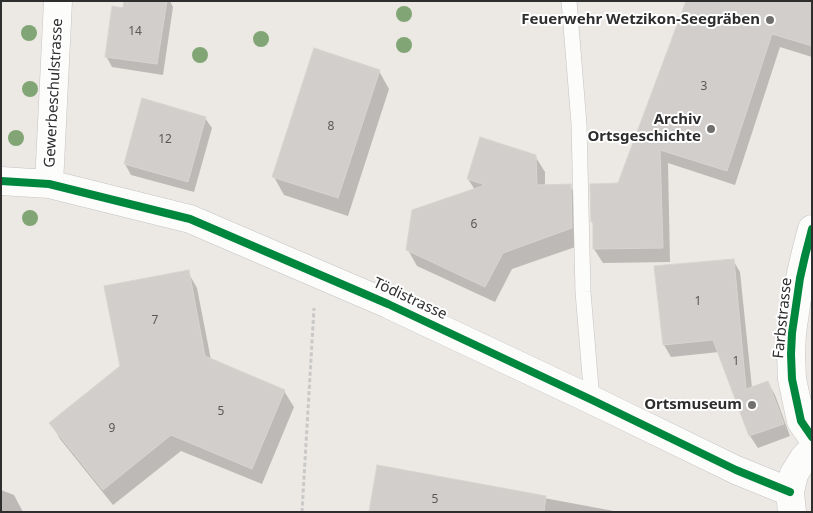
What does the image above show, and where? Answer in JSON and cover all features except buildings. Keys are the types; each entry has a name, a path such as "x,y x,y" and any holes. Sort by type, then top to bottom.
{"street":[{"name":"Gewerbeschulstrasse","path":"49,184 58,1"},
{"name":"Tödistrasse","path":"1,180 49,184 190,219 388,304 592,400 736,470 791,502"},
{"name":"Farbstrasse","path":"812,229 800,278 791,354 792,379 802,421 812,437"},
{"path":"791,502 794,474 804,458 812,450"}],"lane":[{"path":"569,1 579,124 583,292 592,400"}],"path":[{"path":"302,512 314,300"}],"cycle path":[{"path":"1,181 49,184 190,219 388,304 736,470 790,492"},
{"path":"812,229 800,278 791,354 792,379 801,421 812,437"}],"place":[{"name":"Feuerwehr Wetzikon-Seegräben","path":"770,20"},
{"name":"Archiv Ortsgeschichte","path":"711,129"},
{"name":"Ortsmuseum","path":"752,405"}]}
